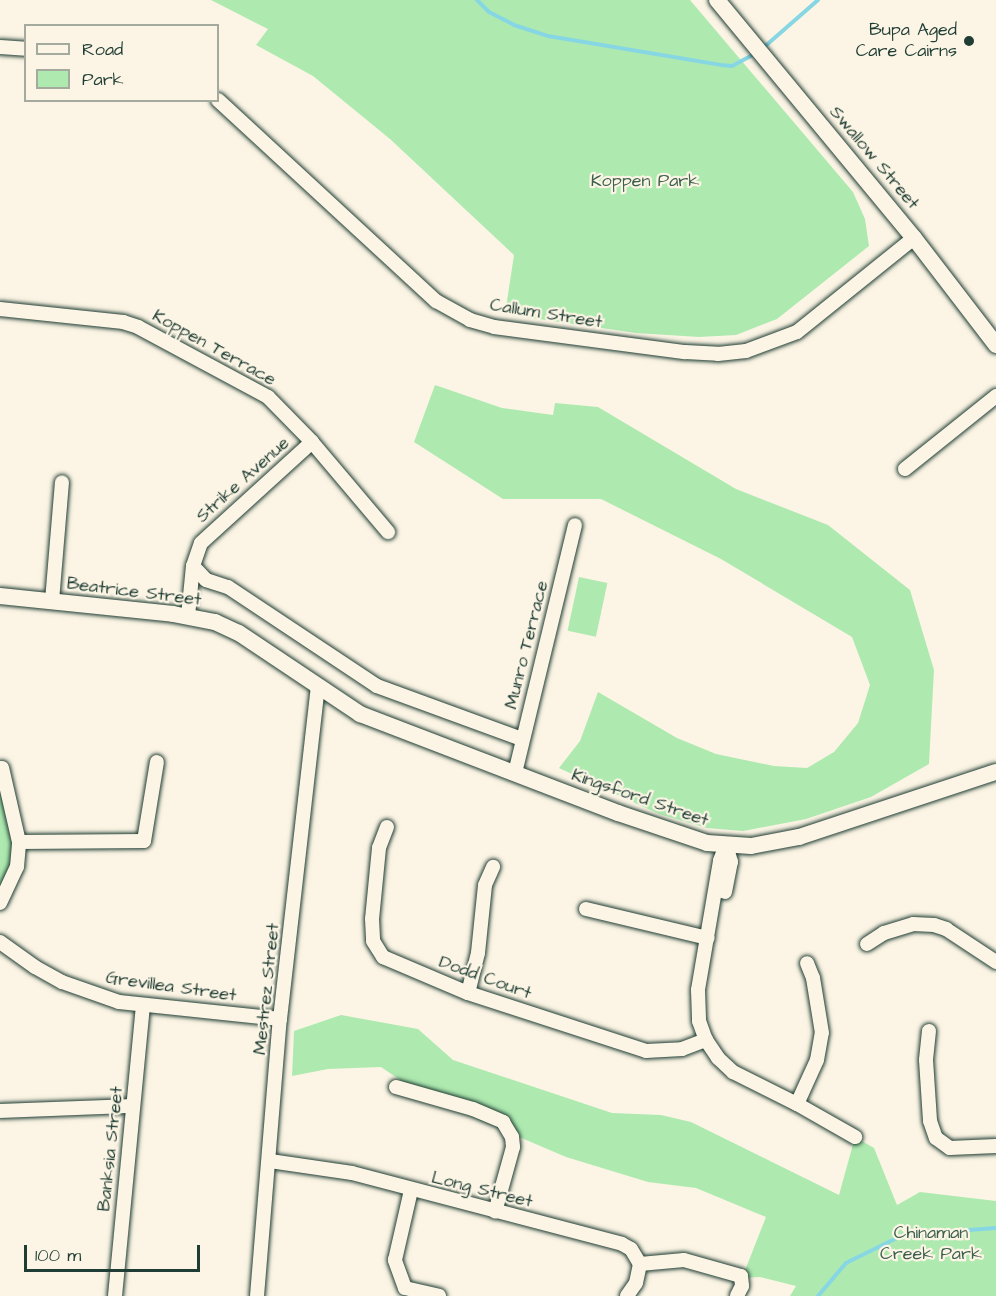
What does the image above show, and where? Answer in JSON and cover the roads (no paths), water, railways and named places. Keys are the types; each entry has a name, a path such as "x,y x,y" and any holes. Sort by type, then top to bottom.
{"street":[{"name":"Swallow Street","path":"717,0 994,337"},
{"path":"0,47 24,49"},
{"name":"Callum Street","path":"219,101 435,301 470,320 494,327 685,352 718,354 746,351 797,332 914,238"},
{"name":"Koppen Terrace","path":"0,309 123,322 138,327 268,397 312,442 388,532"},
{"path":"905,470 996,396"},
{"name":"Strike Avenue","path":"188,616 195,553 211,532 312,442"},
{"path":"52,601 62,482"},
{"name":"Munro Terrace","path":"515,773 575,525"},
{"path":"193,566 206,580 228,587 377,686 522,739"},
{"name":"Beatrice Street","path":"0,596 188,616 214,622 239,633 318,686"},
{"name":"Kingsford Street","path":"318,686 360,714 684,837 726,845 751,846 799,837 996,772"},
{"name":"Mestrez Street","path":"256,1296 270,1161 280,1018 318,686"},
{"path":"19,842 144,841 157,762"},
{"path":"0,903 17,867 19,842 2,768"},
{"name":"Dodd Court","path":"387,827 379,848 372,920 373,941 383,957 468,993 646,1051 682,1049 706,1040"},
{"path":"726,845 731,862 728,879 718,918 708,939 697,1000 699,1022 706,1040 717,1058 733,1072 797,1104 855,1137"},
{"path":"468,993 477,953 485,885 493,867"},
{"path":"586,909 708,939"},
{"path":"867,944 884,933 913,924 934,925 946,929 996,962"},
{"name":"Grevillea Street","path":"0,942 35,967 62,982 119,1002 280,1018"},
{"path":"797,1104 817,1060 822,1033 813,978 807,963"},
{"name":"Banksia Street","path":"115,1296 143,1005"},
{"path":"929,1030 926,1060 930,1121 936,1138 950,1148 996,1146"},
{"path":"396,1087 473,1109 502,1122 512,1137 513,1147 495,1212"},
{"path":"0,1111 133,1106"},
{"name":"Long Street","path":"270,1161 335,1169 622,1244 631,1249 640,1264"},
{"path":"411,1190 395,1260 400,1292 439,1296"},
{"path":"627,1296 636,1283 640,1264 684,1260 741,1276 742,1286 737,1296"}],"waterway":[{"path":"477,0 489,12 514,25 548,36 732,66 755,54"},
{"path":"763,48 818,0"},
{"path":"818,1296 846,1263 903,1235 996,1228"}],"place":[{"name":"Bupa Aged Care Cairns","path":"969,41"}],"park label":[{"name":"Koppen Park","path":"645,181"},
{"name":"Chinaman Creek Park","path":"931,1244"}]}
